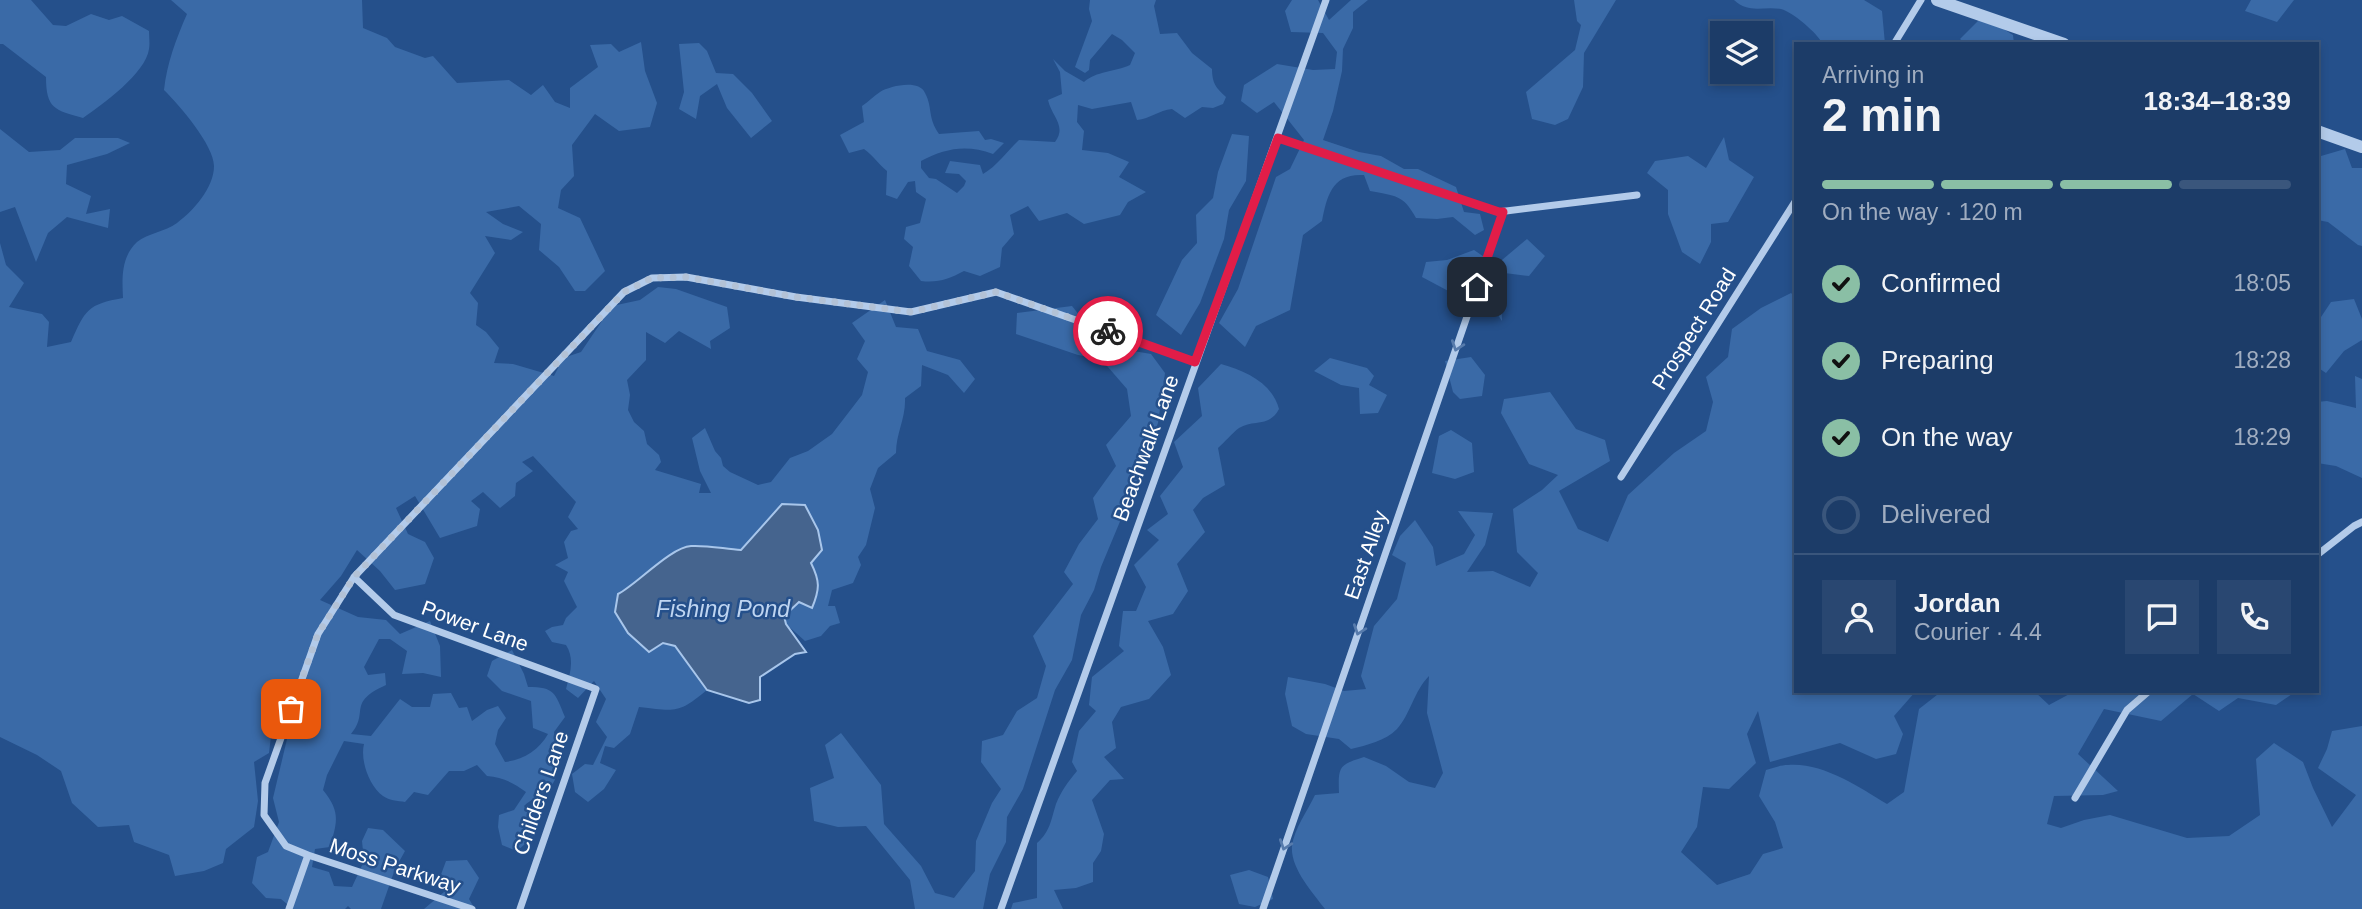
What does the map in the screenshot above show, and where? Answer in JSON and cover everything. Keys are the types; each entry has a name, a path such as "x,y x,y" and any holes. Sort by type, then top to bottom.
{"street":[{"name":"Beachwalk Lane","path":"1001,909 1326,0"},
{"path":"1895,42 1921,0"},
{"path":"1937,0 2058,42"},
{"path":"2319,132 2362,147"},
{"path":"1278,138 1499,212 1637,195"},
{"name":"Prospect Road","path":"1621,477 1794,203"},
{"name":"East Alley","path":"1263,909 1503,212"},
{"path":"289,909 308,855 286,846 264,815 265,783 318,634 354,577 624,292 652,278 686,277 796,297 911,312 996,292 1195,362"},
{"path":"2319,553 2362,522"},
{"name":"Power Lane","path":"354,577 394,615 596,689"},
{"name":"Childers Lane","path":"520,909 596,689"},
{"path":"2075,798 2126,710 2147,693"},
{"name":"Moss Parkway","path":"308,855 472,909"}],"shaded area":[{"path":"0,0 31,0 53,25 66,26 91,14 109,20 122,16 149,31 146,58 122,88 83,118 65,113 50,102 46,77 0,44"},
{"path":"171,0 362,0 363,28 387,38 395,47 425,58 433,56 457,83 509,80 531,95 543,85 555,102 570,108 570,88 598,67 590,45 611,44 619,52 641,42 645,71 657,103 650,127 619,131 595,114 572,145 574,176 561,190 558,208 580,218 605,271 585,291 575,291 559,267 539,250 541,224 519,206 486,212 503,224 523,232 511,240 485,236 495,253 470,293 478,303 476,325 486,332 499,348 494,363 513,364 554,376 563,358 581,352 612,306 640,300 658,287 676,289 727,307 730,328 710,341 711,349 679,331 665,343 646,332 646,360 627,380 630,395 628,410 634,422 644,431 647,444 659,455 661,462 655,470 701,484 699,493 711,493 700,471 692,438 705,428 723,466 758,485 771,482 790,458 808,451 832,434 862,395 868,372 857,359 865,341 852,323 885,300 896,327 918,329 927,351 960,360 975,379 964,393 948,375 922,365 921,386 905,398 896,453 878,468 870,489 875,508 866,545 858,557 861,565 853,583 832,590 828,606 835,606 840,623 830,626 821,636 805,641 786,624 783,616 799,602 816,574 782,504 741,550 703,546 683,548 618,594 663,643 675,646 707,690 676,709 639,707 630,734 614,748 605,746 600,763 616,770 604,789 588,802 575,792 572,774 585,764 593,765 607,737 596,722 606,699 594,681 578,698 566,689 571,667 569,650 566,645 552,642 545,631 563,625 577,607 564,581 568,572 555,565 568,558 564,542 571,531 578,529 568,517 576,502 533,456 522,462 533,471 516,483 515,496 500,508 483,492 471,501 480,509 477,526 440,538 415,496 396,508 408,534 425,542 434,558 425,584 395,590 380,571 357,550 341,576 320,600 358,617 386,620 400,634 430,621 440,646 441,677 423,673 402,674 407,651 390,639 379,639 364,667 368,675 385,673 386,685 366,697 359,720 351,734 371,736 400,699 412,707 430,707 433,694 451,693 459,708 467,707 472,721 498,706 506,718 498,730 495,744 505,762 524,756 540,745 548,734 533,728 531,701 502,691 487,676 492,661 512,650 528,687 544,688 553,693 565,717 554,732 558,762 556,778 547,790 524,806 534,819 533,837 517,851 502,845 498,827 499,815 514,810 526,792 517,786 503,779 487,776 477,765 464,771 449,771 428,795 414,792 405,802 390,799 378,792 370,779 363,757 364,744 344,741 327,775 323,790 333,805 336,817 330,847 315,849 312,867 329,872 334,886 352,887 364,861 362,841 368,828 383,830 405,851 395,869 381,909 351,909 348,906 345,909 293,909 281,899 266,898 252,883 257,857 268,852 279,822 273,798 288,735 271,736 269,753 254,762 258,801 254,827 226,849 223,863 204,871 175,876 169,855 134,842 129,825 98,827 72,803 61,771 37,755 0,737 0,243 6,265 24,283 9,307 42,314 49,322 47,347 71,342 89,310 102,303 123,298 125,261 137,242 177,223 207,191 214,166 208,147 195,126 164,90 167,70 187,14"},
{"path":"1090,0 1156,0 1154,6 1160,34 1177,33 1192,53 1212,69 1215,85 1226,97 1223,104 1213,108 1202,107 1185,118 1172,109 1137,120 1131,102 1092,109 1078,105 1077,122 1084,131 1082,150 1108,153 1129,162 1119,177 1146,192 1128,202 1120,215 1084,224 1067,213 1039,221 1028,206 1010,215 1014,234 1002,248 1000,267 980,276 964,271 943,280 921,281 909,266 913,247 904,239 906,227 920,223 926,199 916,192 915,181 908,182 897,199 886,195 887,171 864,149 849,153 840,135 864,122 862,106 880,92 897,86 917,86 925,93 933,123 939,134 979,131 985,140 1004,143 993,154 965,148 939,153 921,161 921,168 929,178 936,179 957,193 966,181 959,174 945,173 950,161 980,165 983,174 1019,140 1055,142 1060,131 1048,100 1062,94 1060,72 1053,59 1065,71 1084,82 1094,76 1130,65 1135,53 1112,34 1090,60 1089,70 1085,73 1075,67 1092,21"},
{"path":"1292,0 1318,0 1329,20 1351,0 1368,0 1353,12 1353,28 1343,49 1342,71 1323,140 1381,156 1404,169 1418,169 1456,187 1464,212 1480,214 1484,230 1475,235 1453,217 1416,218 1407,204 1398,197 1370,191 1364,175 1345,178 1338,182 1329,195 1322,221 1303,235 1290,310 1256,326 1245,347 1219,323 1238,289 1276,177 1290,169 1304,140 1274,102 1257,113 1241,101 1244,85 1277,64 1313,70 1335,69 1337,52 1323,33 1291,32 1285,11"},
{"path":"1574,0 1616,0 1584,53 1583,87 1568,119 1555,125 1532,119 1526,92 1575,50 1581,25 1577,21"},
{"path":"1734,0 1864,0 1882,11 1885,42 1822,42 1804,23 1786,11 1750,8"},
{"path":"2251,0 2294,0 2277,22 2245,11"},
{"path":"1983,16 2013,35 2014,42 1964,42 1960,39"},
{"path":"699,43 707,51 716,73 733,74 752,93 772,121 751,138 727,108 717,84 700,96 696,119 679,109 684,92 679,44"},
{"path":"0,129 29,152 60,150 75,138 118,138 130,143 107,154 67,165 66,184 91,196 86,214 110,209 108,228 67,217 48,233 36,262 15,207 0,212"},
{"path":"1232,134 1249,136 1246,181 1229,210 1224,239 1200,303 1181,335 1156,315 1182,260 1197,243 1196,215 1213,198 1218,172"},
{"path":"1724,137 1729,160 1754,177 1728,222 1711,224 1711,242 1700,264 1682,252 1668,214 1668,190 1647,173 1655,161 1688,156 1706,168"},
{"path":"2319,146 2321,156 2345,149 2352,168 2362,168 2362,246 2328,222 2319,220"},
{"path":"1527,239 1545,256 1529,276 1497,272 1501,289 1502,321 1488,300 1454,294 1422,277 1426,262 1447,260 1474,250 1496,265"},
{"path":"1791,293 1794,296 1794,693 1914,693 1894,716 1903,734 1896,754 1876,759 1840,743 1770,762 1758,711 1747,734 1756,763 1729,789 1703,787 1697,827 1681,852 1717,885 1750,874 1763,854 1783,848 1775,822 1759,796 1766,770 1779,766 1814,767 1852,783 1887,804 1904,792 1919,709 1939,693 2036,693 2049,705 2071,693 2291,693 2276,705 2238,698 2219,711 2193,694 2161,721 2104,709 2078,754 2118,791 2103,795 2054,796 2047,824 2061,828 2110,815 2187,838 2229,836 2260,815 2256,759 2274,743 2303,762 2332,827 2356,795 2318,768 2332,731 2362,726 2362,909 1325,909 1303,880 1292,854 1298,826 1315,795 1339,793 1342,768 1349,762 1364,757 1386,766 1409,782 1435,788 1443,773 1427,713 1429,676 1397,729 1381,740 1351,749 1339,739 1306,734 1292,726 1285,694 1288,677 1325,684 1344,691 1366,689 1361,676 1374,626 1397,599 1406,563 1392,555 1400,536 1415,520 1433,547 1436,566 1464,554 1475,535 1458,511 1493,513 1485,545 1467,572 1493,571 1530,587 1538,573 1517,552 1513,509 1542,490 1558,475 1529,464 1501,413 1504,399 1550,392 1576,429 1605,440 1610,461 1559,491 1578,529 1608,542 1628,495 1674,453 1706,431 1713,402 1706,377 1728,357 1732,329 1761,308"},
{"path":"2354,299 2362,319 2362,340 2344,351 2326,373 2319,368 2319,320 2331,302"},
{"path":"1072,306 1104,346 1151,354 1165,373 1158,423 1094,590 1081,615 1072,660 1055,690 1023,789 1007,817 1006,842 990,874 983,909 915,909 910,880 866,826 838,827 814,821 810,788 834,778 825,745 841,733 881,785 884,824 921,866 935,893 954,898 975,871 976,841 1001,789 981,762 982,741 1003,735 1017,711 1037,698 1046,666 1033,636 1073,584 1064,572 1079,544 1098,519 1093,498 1116,466 1106,445 1131,416 1127,389 1101,359 1078,355 1016,334 1017,313"},
{"path":"1471,357 1485,375 1482,396 1460,399 1453,392 1445,361"},
{"path":"1330,358 1367,368 1374,376 1369,385 1387,395 1378,413 1360,414 1359,388 1341,385 1314,371"},
{"path":"1221,364 1257,379 1276,400 1279,409 1266,421 1239,428 1218,448 1225,485 1203,498 1193,510 1205,532 1177,564 1188,591 1173,614 1148,621 1163,647 1171,675 1149,699 1121,707 1112,722 1116,748 1104,757 1124,779 1110,780 1092,800 1104,834 1101,851 1093,863 1093,882 1076,888 1054,890 1063,909 1011,909 1013,903 1037,898 1037,843 1047,830 1060,795 1077,771 1072,762 1079,731 1096,711 1089,705 1092,677 1124,651 1119,646 1123,611 1136,611 1146,587 1134,565 1159,540 1147,530 1168,514 1160,496 1183,467 1174,442 1202,416 1198,388"},
{"path":"2355,376 2362,379 2362,478 2336,466 2319,463 2319,402 2327,401 2356,408"},
{"path":"1451,430 1472,443 1474,472 1455,479 1432,473 1439,436"},
{"path":"467,860 479,878 469,899 475,909 424,909 444,892 439,880 446,861"},
{"path":"1249,870 1268,877 1273,899 1255,907 1239,904 1230,875"}],"water":[{"name":"Fishing Pond","path":"782,504 805,505 818,530 822,550 811,563 818,590 812,608 799,602 784,616 786,624 806,652 795,654 760,677 760,700 749,703 707,690 675,646 663,643 649,652 628,633 615,612 618,594 664,559 691,546 741,550"}],"way so far":[{"path":"291,709 318,634 354,577 624,292 652,278 686,277 796,297 911,312 996,292 1108,331"}],"route":[{"path":"1108,331 1195,362 1278,138 1503,212 1477,287"}]}
